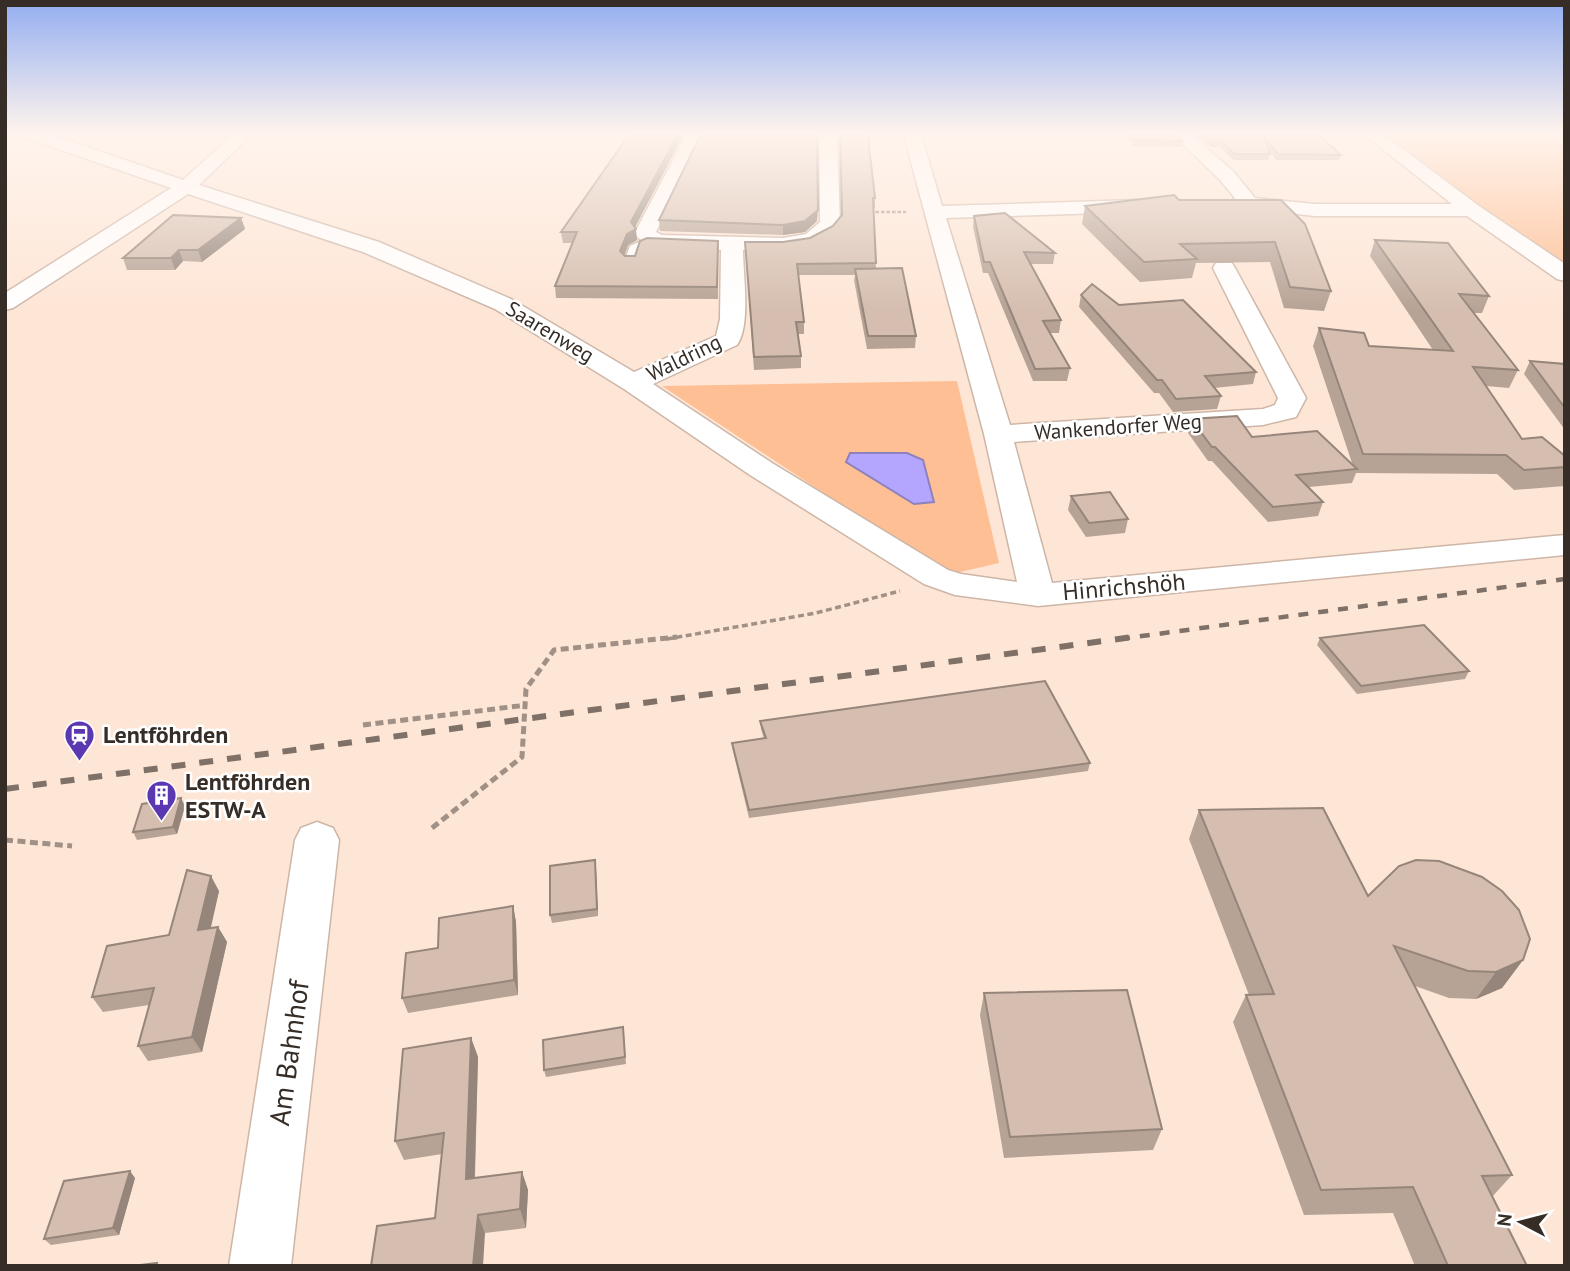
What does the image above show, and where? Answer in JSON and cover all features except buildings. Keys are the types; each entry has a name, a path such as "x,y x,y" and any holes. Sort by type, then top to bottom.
{"street":[{"path":"5,303 179,191"},
{"name":"Saarenweg","path":"199,191 372,247 496,300 633,383 761,469 936,577 955,584 1038,595"},
{"path":"666,191 645,234 653,239 674,243 732,245 812,240 830,224 829,191"},
{"name":"Hinrichshöh","path":"928,191 998,434 1038,595 1565,545"},
{"path":"1239,191 1248,202"},
{"path":"1447,191 1565,274"},
{"path":"1220,203 1248,202 1315,210 1472,210"},
{"path":"934,212 1152,205"},
{"name":"Waldring","path":"633,383 728,340 732,319 732,245"},
{"name":"Wankendorfer Weg","path":"998,434 1263,417 1286,411 1292,398 1224,268"},
{"name":"Am Bahnhof","path":"260,1266 317,840"}],"lane":[{"path":"630,263 634,248 653,239"}],"path":[{"path":"830,212 934,212"},
{"path":"432,828 522,757 526,689 554,650 662,640 816,613 922,586 936,577"},
{"path":"363,725 527,705"},
{"path":"5,840 72,846"}],"shaded area":[{"path":"1456,191 1565,191 1565,267"},
{"path":"957,381 999,563 947,575 662,386"},
{"path":"850,453 907,453 923,460 934,502 914,504 846,462"}],"railway":[{"path":"1120,639 1565,579"},
{"path":"5,789 1133,637"}],"place":[{"name":"Lentföhrden","path":"80,762"},
{"name":"Lentföhrden ESTW-A","path":"162,823"}]}
